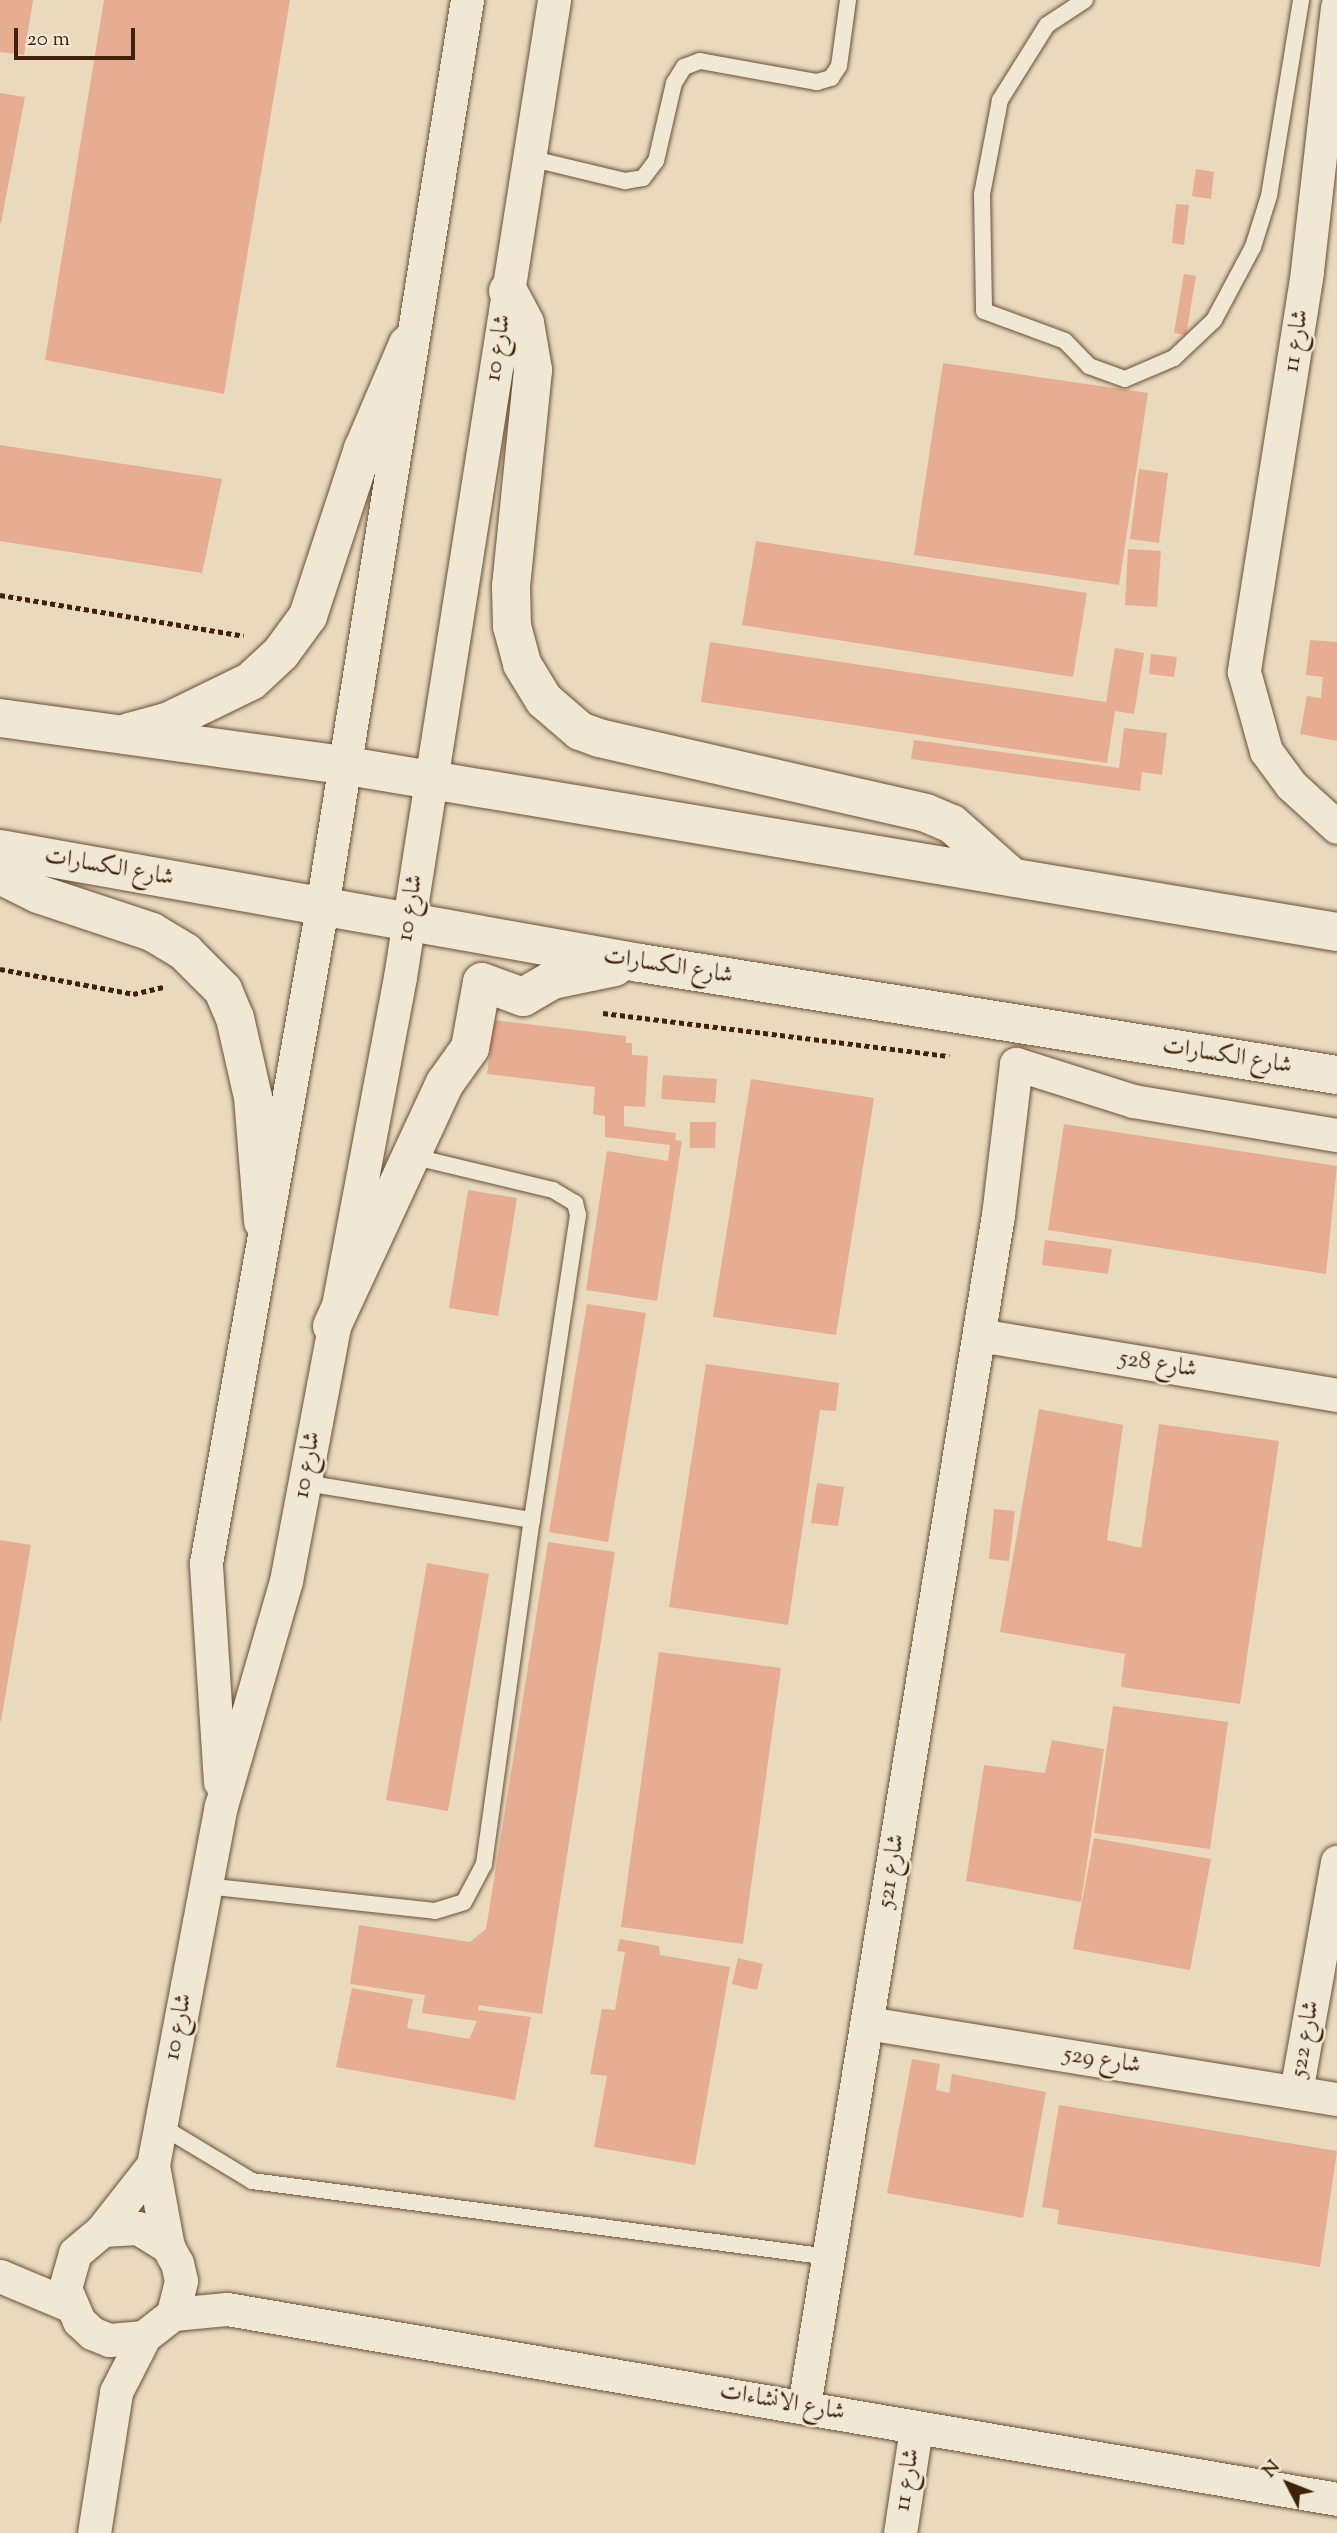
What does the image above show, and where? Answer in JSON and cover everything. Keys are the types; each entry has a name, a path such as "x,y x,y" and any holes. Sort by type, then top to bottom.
{"street":[{"name":"شارع 10","path":"221,1806 206,1563 263,1222 322,907 408,344 467,0"},
{"name":"شارع 10","path":"168,2247 153,2165 221,1806 286,1581 409,922 554,0"},
{"name":"شارع 11","path":"1337,7 1307,272 1244,672 1266,751 1291,785 1337,827"},
{"path":"508,291 525,323 533,370 510,586 512,626 522,664 544,700 572,726 599,738 926,813 952,824 1012,877"},
{"path":"114,736 167,722 210,704 251,681 276,658 308,616 359,461 408,344"},
{"path":"0,718 114,736 342,765 1012,877 1327,923"},
{"name":"شارع الكسارات","path":"0,849 640,963 1337,1075"},
{"path":"0,875 38,894 152,932 211,975 235,1018 253,1097 263,1222"},
{"path":"332,1326 445,1083 470,1048 482,982 523,997 554,980 640,963"},
{"path":"979,1335 1016,1064 1133,1101 1337,1135"},
{"name":"شارع 528","path":"979,1335 1337,1395"},
{"name":"شارع 521","path":"804,2406 979,1335"},
{"name":"شارع 522","path":"1296,2092 1337,1862"},
{"name":"شارع 529","path":"867,2023 1337,2099"},
{"name":"شارع 10","path":"102,2230 153,2165"},
{"path":"6,2277 75,2253 102,2230 138,2228 168,2247 181,2281 173,2314 144,2337 116,2392 94,2533"},
{"path":"69,2305 67,2269 75,2253"},
{"path":"6,2277 69,2305 92,2333 116,2392"},
{"name":"شارع الانشاءات","path":"181,2281 227,2309"},
{"name":"شارع الانشاءات","path":"173,2314 227,2309 1337,2499"},
{"path":"92,2333 109,2340 144,2337"},
{"name":"شارع 11","path":"900,2533 916,2428"}],"lane":[{"path":"529,158 625,181 643,178 656,161 674,83 684,67 700,61 817,82 831,78 839,66 848,0"},
{"path":"1085,0 1047,25 1000,100 982,194 984,311 1065,341 1089,366 1125,379 1174,358 1214,320 1253,247 1269,196 1301,0"},
{"path":"206,1886 435,1911 464,1902 484,1864 578,1215 575,1203 553,1190 411,1156"},
{"path":"305,1483 532,1520"},
{"path":"161,2126 252,2181 828,2257"}],"path":[{"path":"0,595 239,633 276,658"},
{"path":"0,969 133,994 211,975"},
{"path":"598,1012 952,1057"}],"building":[{"path":"0,0 33,0 24,55 0,52"},
{"path":"104,0 290,0 224,394 45,360"},
{"path":"0,93 25,97 1,223 0,223"},
{"path":"1196,169 1214,172 1211,199 1192,196"},
{"path":"1176,204 1189,205 1184,245 1172,243"},
{"path":"1184,274 1196,276 1186,335 1174,333"},
{"path":"943,363 1148,393 1119,585 914,555"},
{"path":"0,445 222,479 202,573 0,541"},
{"path":"1139,469 1168,473 1159,543 1130,539"},
{"path":"756,541 1087,593 1073,677 742,625"},
{"path":"1128,549 1161,551 1157,607 1125,605"},
{"path":"1310,640 1337,642 1337,741 1300,734 1307,696 1321,698 1323,677 1306,675"},
{"path":"710,642 1106,702 1115,648 1144,653 1134,714 1115,711 1107,763 701,702"},
{"path":"1151,654 1177,657 1174,677 1149,674"},
{"path":"1124,728 1167,733 1162,775 1142,772 1140,791 911,759 914,740 1119,768"},
{"path":"494,1020 626,1036 626,1043 632,1043 632,1055 648,1056 645,1107 624,1106 624,1126 676,1133 675,1140 682,1141 657,1301 586,1290 607,1151 668,1161 670,1145 605,1137 605,1116 593,1114 595,1087 487,1074"},
{"path":"663,1075 717,1079 715,1103 661,1099"},
{"path":"751,1079 874,1098 836,1335 713,1317"},
{"path":"690,1122 716,1122 715,1148 690,1148"},
{"path":"1064,1124 1337,1166 1326,1274 1048,1230"},
{"path":"468,1190 517,1198 498,1316 449,1308"},
{"path":"1045,1240 1112,1249 1108,1274 1042,1265"},
{"path":"587,1304 646,1313 608,1542 549,1532"},
{"path":"706,1364 839,1383 836,1411 820,1410 788,1625 669,1607"},
{"path":"1039,1409 1123,1425 1107,1540 1141,1548 1159,1424 1279,1441 1240,1704 1121,1687 1125,1654 1000,1632"},
{"path":"817,1483 844,1487 838,1526 811,1523"},
{"path":"994,1509 1015,1511 1009,1561 989,1559"},
{"path":"0,1540 31,1545 1,1721 0,1721"},
{"path":"548,1542 615,1552 542,2014 479,2005 478,2010 531,2017 515,2100 336,2067 352,1988 413,1999 407,2028 469,2039 477,2021 422,2013 425,1995 350,1984 359,1925 470,1942 486,1929"},
{"path":"427,1563 489,1574 448,1811 386,1800"},
{"path":"659,1652 781,1668 743,1944 621,1927"},
{"path":"1113,1706 1228,1722 1210,1849 1094,1833"},
{"path":"1052,1740 1104,1749 1081,1902 966,1881 984,1765 1045,1773"},
{"path":"1094,1838 1211,1859 1190,1970 1073,1949"},
{"path":"620,1939 659,1946 660,1955 730,1967 695,2165 594,2147 607,2076 590,2074 602,2009 615,2010 625,1952 617,1951"},
{"path":"738,1958 763,1964 757,1990 732,1984"},
{"path":"912,2059 940,2064 936,2090 949,2093 952,2074 1046,2092 1023,2218 887,2193"},
{"path":"1059,2105 1337,2151 1320,2267 1057,2224 1059,2210 1042,2207"}]}
